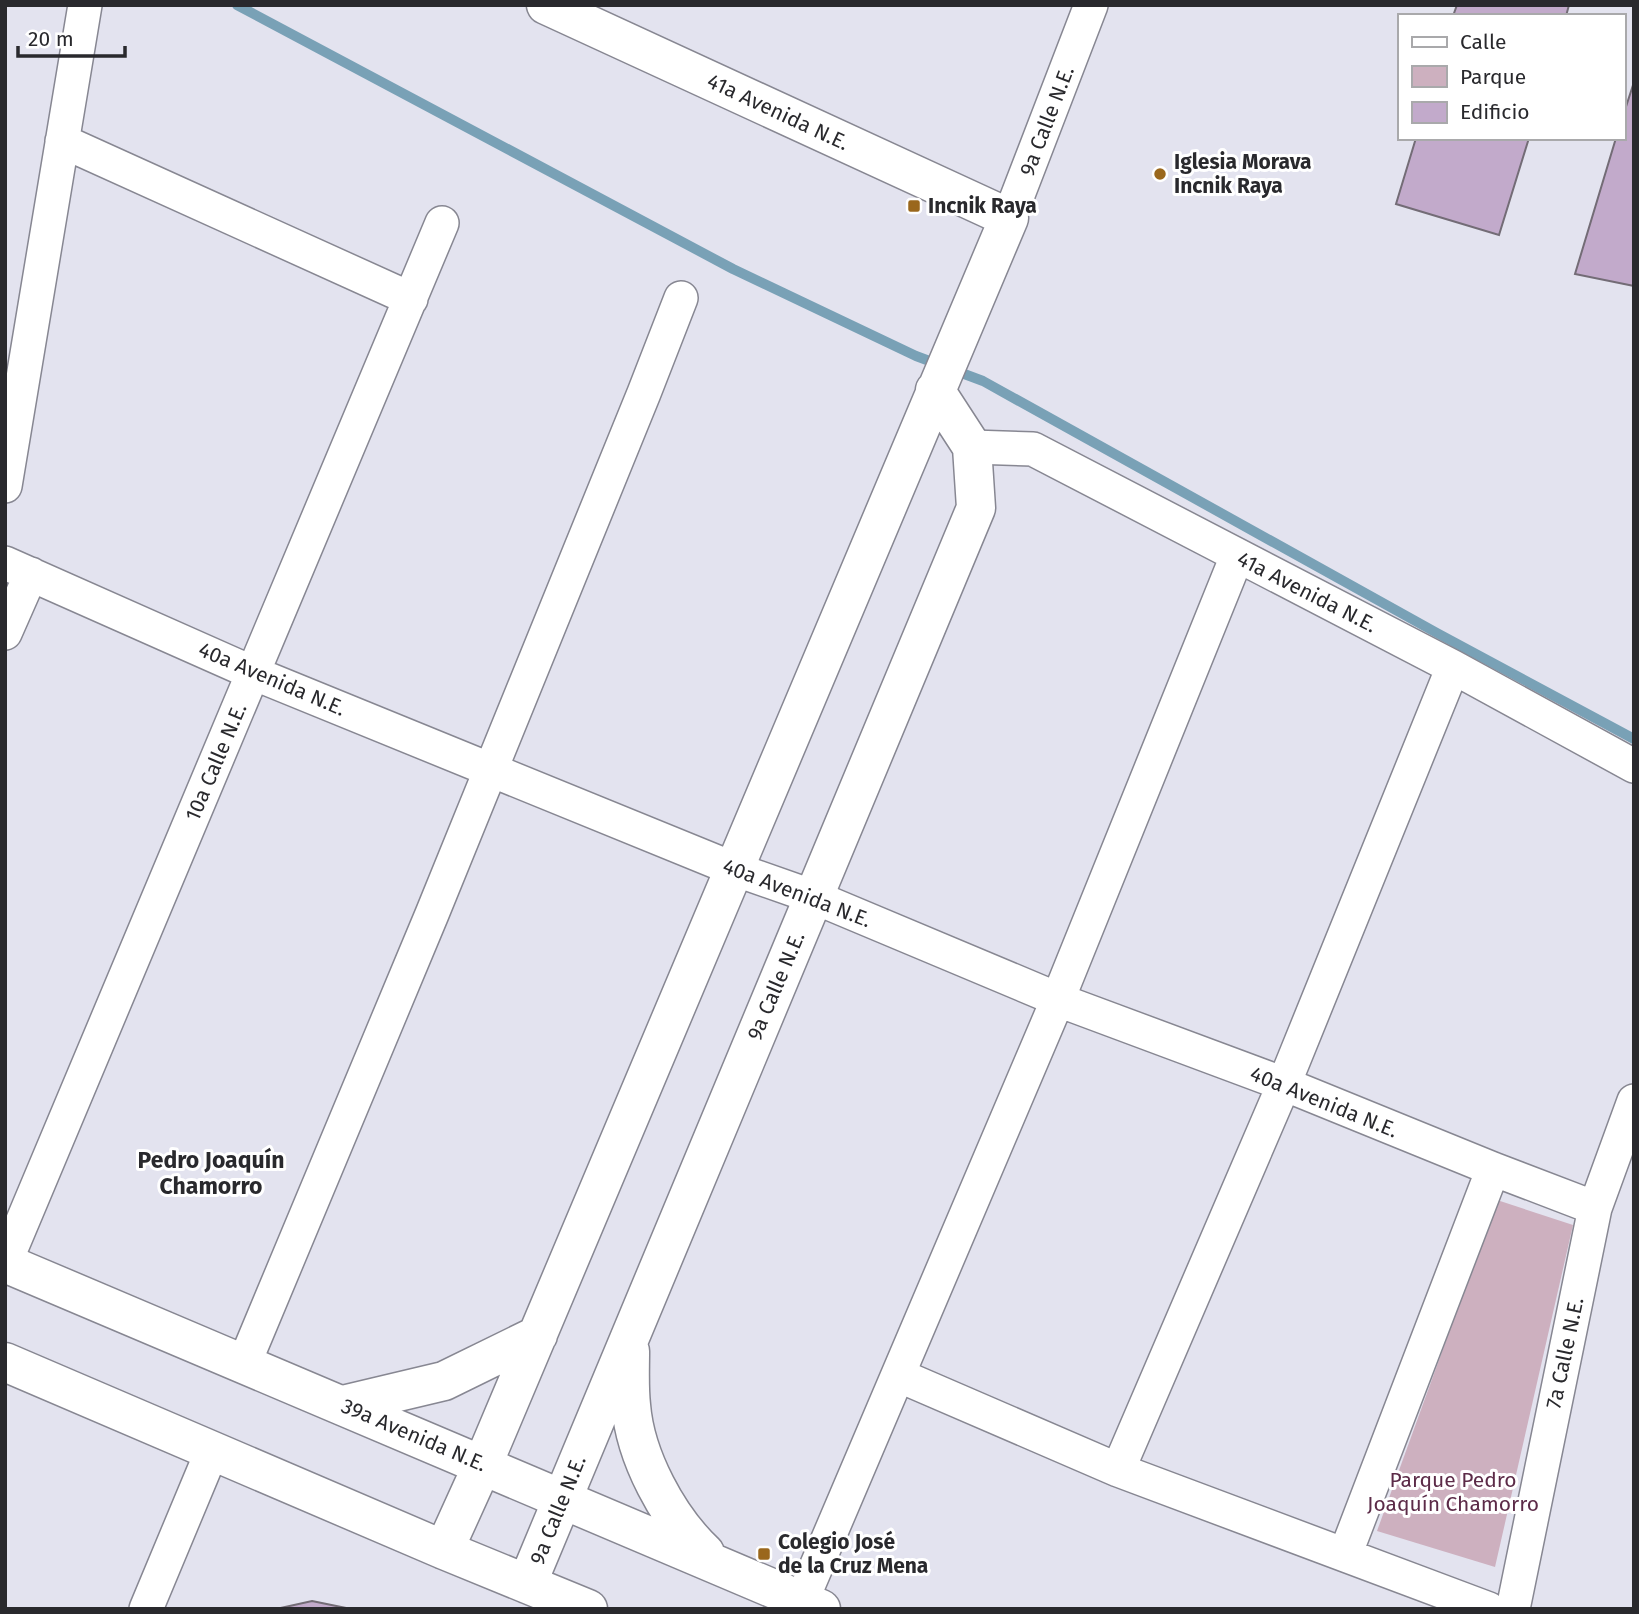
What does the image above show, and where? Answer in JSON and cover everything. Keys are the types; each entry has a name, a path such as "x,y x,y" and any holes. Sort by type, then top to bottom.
{"street":[{"path":"5,486 85,5"},
{"name":"41a Avenida N.E.","path":"546,5 1009,218"},
{"name":"9a Calle N.E.","path":"444,1550 538,1335 1009,218 1091,5"},
{"path":"62,141 411,299"},
{"name":"10a Calle N.E.","path":"5,1263 442,223"},
{"path":"244,1364 491,770 681,298"},
{"name":"9a Calle N.E.","path":"527,1584 976,508 972,447 942,375"},
{"name":"41a Avenida N.E.","path":"972,447 1033,449 1453,667 1634,766"},
{"path":"812,1605 898,1375 1058,999 1237,556"},
{"path":"5,633 18,569"},
{"name":"40a Avenida N.E.","path":"18,569 253,673 734,869 814,897 1058,999 1284,1084 1493,1170 1595,1208"},
{"path":"1118,1470 1284,1084 1453,667"},
{"name":"7a Calle N.E.","path":"1513,1609 1595,1208 1634,1101"},
{"path":"1345,1555 1493,1170"},
{"name":"39a Avenida N.E.","path":"5,1263 812,1605"},
{"path":"343,1405 444,1381 538,1335"},
{"path":"630,1335 631,1408 649,1470 673,1517 691,1540 715,1563"},
{"path":"5,1362 588,1609"},
{"path":"898,1375 1118,1470 1489,1609"},
{"path":"146,1609 212,1451"}],"green space":[{"name":"Parque Pedro Joaquín Chamorro","path":"1497,1200 1573,1225 1495,1567 1377,1531"}],"building":[{"path":"1457,5 1569,5 1567,14 1454,14"},
{"path":"1634,82 1634,286 1575,274 1615,140 1625,140 1625,110"},
{"path":"1415,140 1528,140 1499,235 1396,204"},
{"path":"312,1601 351,1609 276,1609"}],"waterway":[{"path":"237,5 733,269 916,356 983,381 1634,739"}],"place":[{"name":"Iglesia Morava Incnik Raya","path":"1160,174"},
{"name":"Incnik Raya","path":"914,206"},
{"name":"Colegio José de la Cruz Mena","path":"764,1554"}],"district":[{"name":"Pedro Joaquín Chamorro","path":"211,1173"}]}
